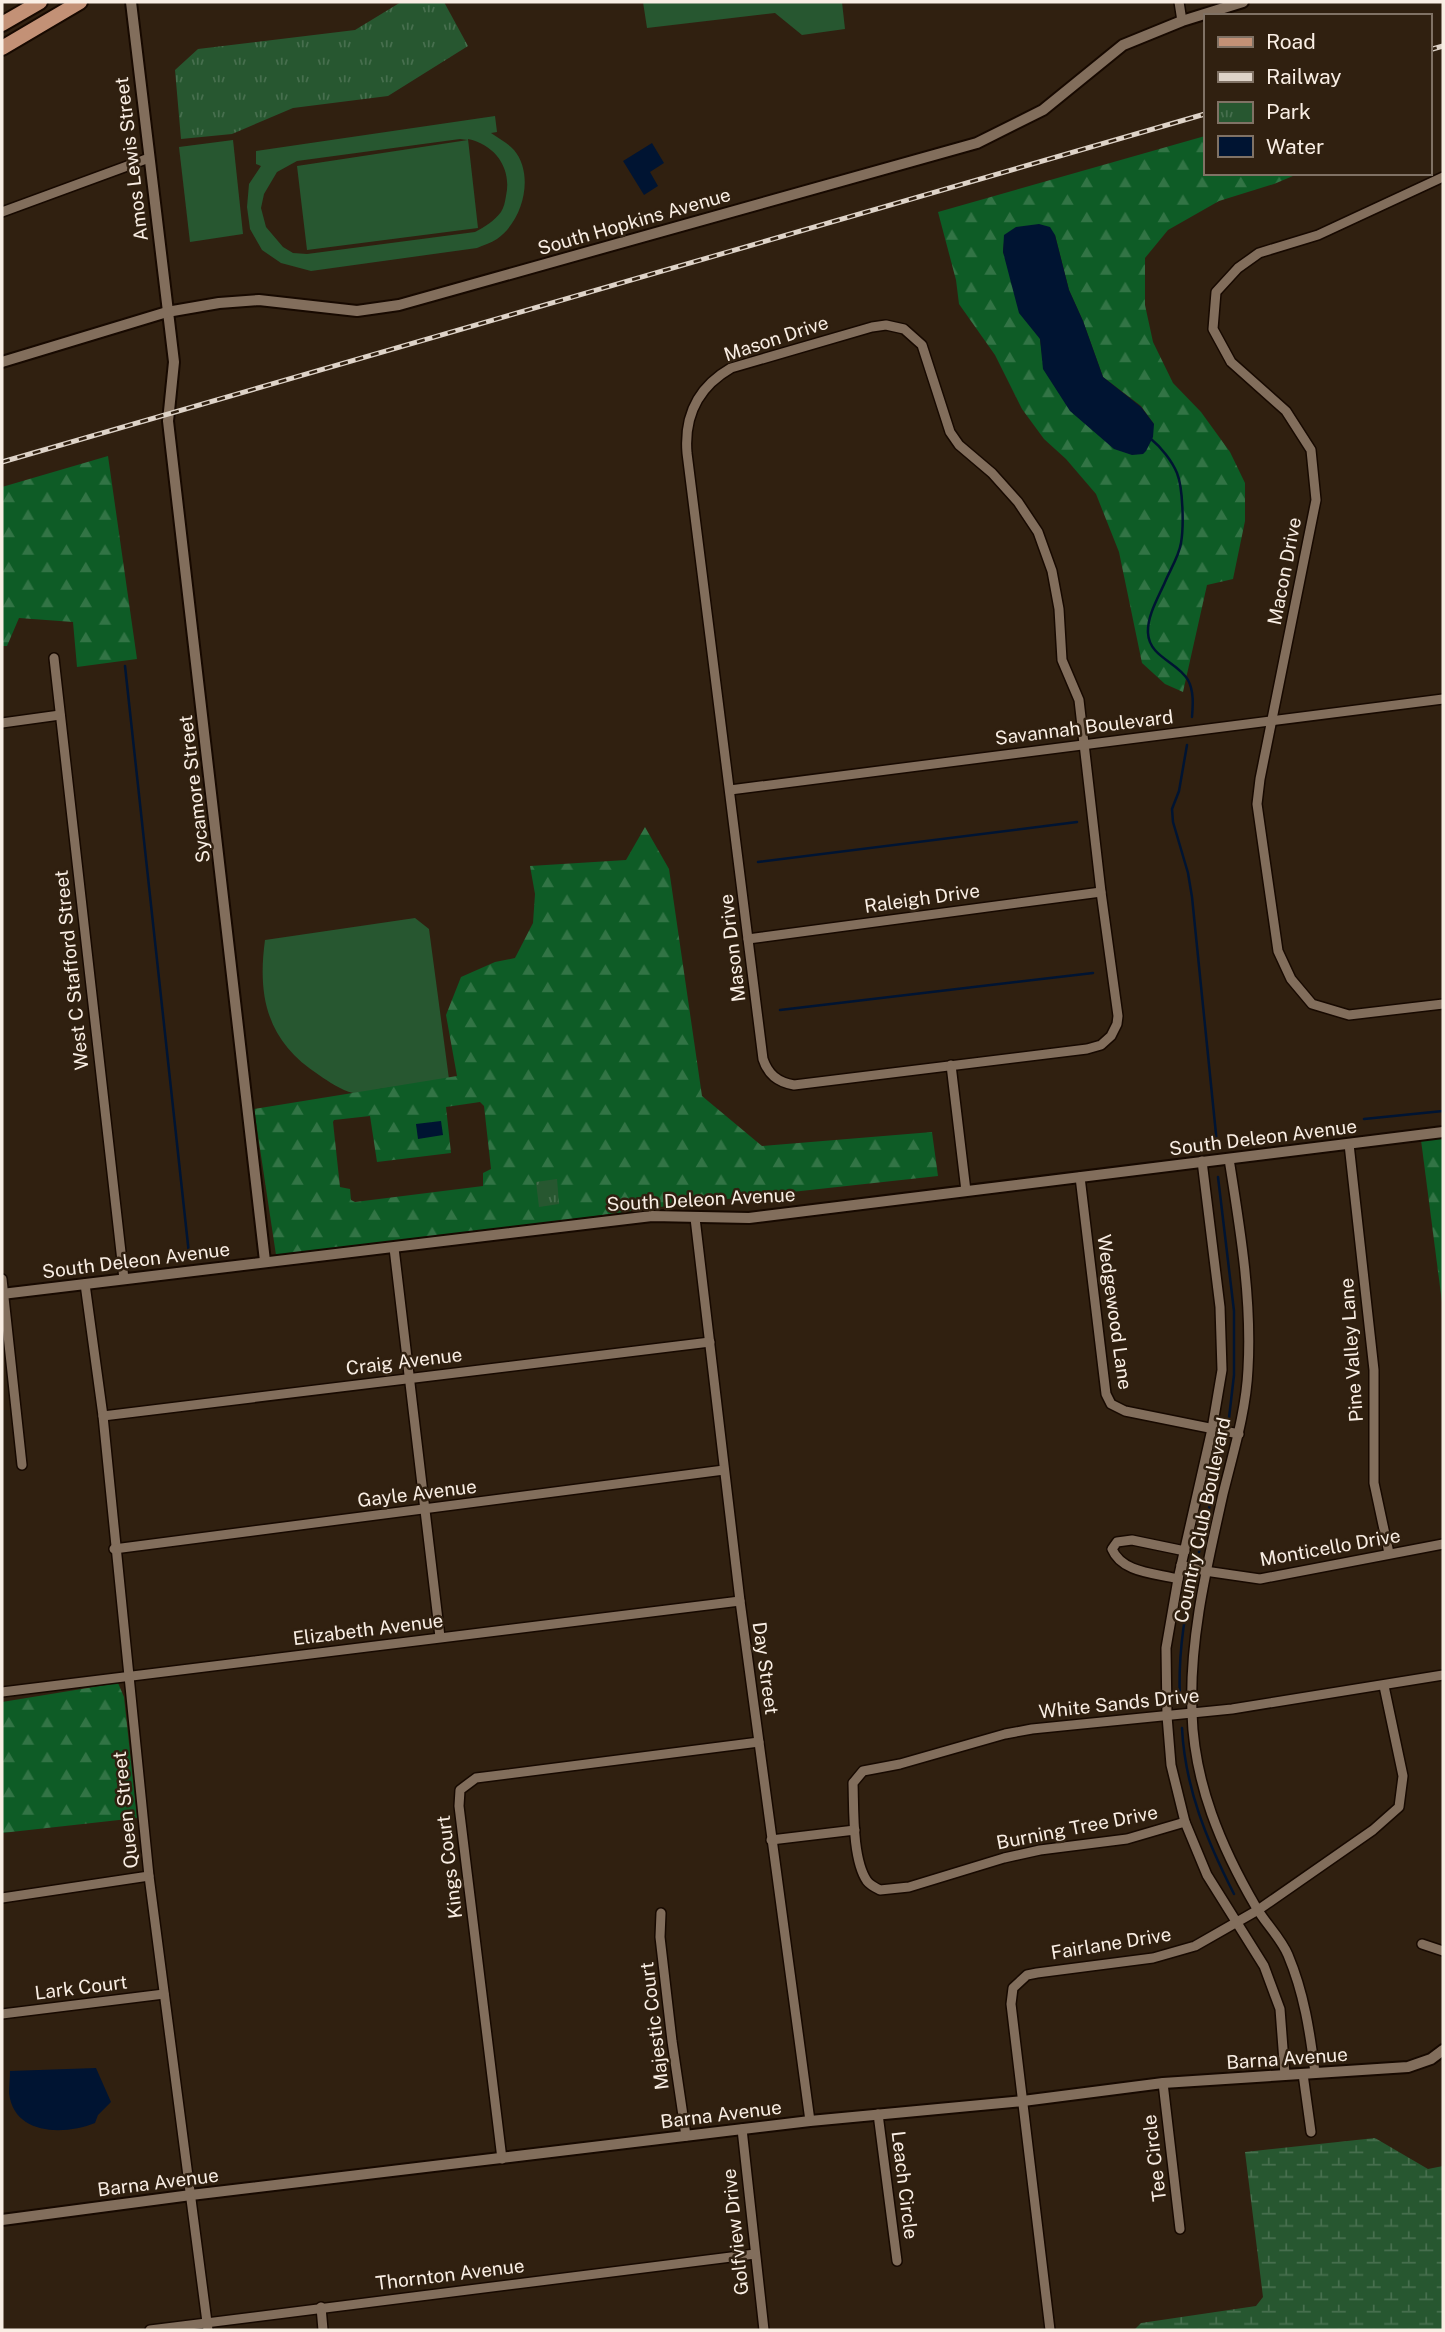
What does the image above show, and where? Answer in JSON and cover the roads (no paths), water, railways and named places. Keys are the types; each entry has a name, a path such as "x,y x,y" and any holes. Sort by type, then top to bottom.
{"main road":[{"path":"2,24 40,2"},
{"path":"2,48 80,2"}],"street":[{"name":"Amos Lewis Street","path":"131,2 167,312"},
{"path":"1179,2 1182,21"},
{"name":"South Hopkins Avenue","path":"1204,14 1243,2"},
{"name":"South Hopkins Avenue","path":"2,362 167,312 219,303 259,300 358,311 378,310 977,143 1043,110 1123,45 1204,14"},
{"path":"2,212 149,158"},
{"name":"Macon Drive","path":"1443,177 1318,235 1259,253 1238,268 1216,292 1213,329 1231,362 1286,411 1311,450 1316,500 1257,804 1278,951 1292,979 1312,1004 1349,1015 1443,1004"},
{"name":"Sycamore Street","path":"167,312 174,362 168,421 265,1261"},
{"name":"Mason Drive","path":"880,325 899,327 918,339 925,350 950,432 959,445 1005,486 1038,532 1056,586 1060,653 1079,700 1117,1003 1117,1024 1111,1036 1101,1045 1087,1049 800,1085 778,1080 769,1073 763,1059 730,790 687,453 686,430 691,412 707,385 731,368 880,325"},
{"name":"West C Stafford Street","path":"54,658 124,1279"},
{"name":"Savannah Boulevard","path":"730,790 1443,699"},
{"path":"2,723 60,715"},
{"name":"Raleigh Drive","path":"748,939 1101,892"},
{"path":"951,1065 966,1191"},
{"name":"South Deleon Avenue","path":"3,1294 652,1216 749,1218 1443,1132"},
{"name":"Pine Valley Lane","path":"1349,1144 1374,1370 1374,1483 1389,1553"},
{"name":"Country Club Boulevard","path":"1229,1159 1248,1300 1248,1370 1238,1434 1205,1571 1193,1651 1192,1713 1196,1761 1211,1813 1231,1862 1258,1910 1287,1952 1304,1998 1315,2073"},
{"name":"Country Club Boulevard","path":"1202,1161 1220,1307 1222,1370 1166,1648 1171,1765 1185,1822 1207,1875 1264,1966 1280,2009 1285,2075"},
{"name":"Wedgewood Lane","path":"1080,1177 1105,1394 1111,1404 1125,1411 1238,1434"},
{"name":"Day Street","path":"695,1218 740,1601 810,2121"},
{"path":"394,1248 440,1637"},
{"path":"2,1279 22,1465"},
{"name":"Queen Street","path":"85,1284 103,1416 114,1549 149,1876 208,2327"},
{"name":"Craig Avenue","path":"103,1416 710,1342"},
{"name":"Gayle Avenue","path":"114,1549 724,1470"},
{"path":"1178,1579 1128,1567 1116,1558 1112,1549 1118,1542 1132,1540 1185,1551"},
{"name":"Monticello Drive","path":"1181,1565 1260,1579 1443,1544"},
{"name":"Elizabeth Avenue","path":"2,1692 740,1601"},
{"name":"White Sands Drive","path":"855,1830 853,1783 863,1771 900,1764 1005,1734 1232,1709 1443,1675"},
{"name":"Fairlane Drive","path":"1050,2330 1012,2004 1016,1983 1027,1975 1163,1955 1195,1946 1258,1910 1373,1830 1399,1807 1403,1776 1384,1686"},
{"name":"Kings Court","path":"502,2159 459,1806 460,1790 476,1778 759,1742"},
{"name":"Burning Tree Drive","path":"855,1830 860,1865 868,1882 880,1890 909,1887 1004,1858 1040,1850 1127,1839 1185,1822"},
{"path":"771,1840 855,1830"},
{"path":"2,1898 149,1876"},
{"name":"Majestic Court","path":"661,1913 660,1937 686,2136"},
{"path":"1422,1944 1443,1951"},
{"name":"Lark Court","path":"2,2014 164,1994"},
{"name":"Barna Avenue","path":"2,2220 810,2121 1023,2101 1163,2083 1408,2067 1431,2059 1443,2050"},
{"path":"1303,2074 1311,2132"},
{"name":"Tee Circle","path":"1163,2083 1180,2229"},
{"name":"Leach Circle","path":"878,2114 897,2261"},
{"name":"Golfview Drive","path":"742,2129 764,2330"},
{"name":"Thornton Avenue","path":"150,2330 208,2327 321,2308 755,2254"},
{"path":"321,2308 323,2330"}],"water":[{"path":"652,143 664,163 650,172 658,186 644,195 623,161"},
{"path":"1039,224 1050,227 1055,235 1069,290 1103,377 1141,407 1154,424 1153,437 1143,454 1132,455 1114,449 1070,411 1043,369 1040,339 1019,313 1003,252 1004,235 1016,227"},
{"path":"441,1121 443,1135 418,1139 416,1124"},
{"path":"96,2068 111,2102 98,2115 95,2123 70,2129 43,2129 20,2118 13,2107 9,2093 10,2071"}],"waterway":[{"path":"1151,439 1166,454 1177,473 1183,517 1180,548 1149,620 1148,633 1158,654 1178,668 1188,680 1192,693 1192,717"},
{"path":"125,666 189,1254"},
{"path":"1187,745 1179,791 1172,809 1192,897 1217,1144"},
{"path":"758,862 1077,822"},
{"path":"780,1010 1093,973"},
{"path":"1364,1119 1443,1111"},
{"path":"1218,1177 1234,1311 1234,1375 1229,1418"},
{"path":"1199,1552 1223,1448"},
{"path":"1180,1699 1182,1640 1192,1583"},
{"path":"1182,1728 1188,1772 1199,1814 1234,1894"}],"railway":[{"path":"1431,49 1443,46"},
{"path":"2,462 1204,114"}]}
